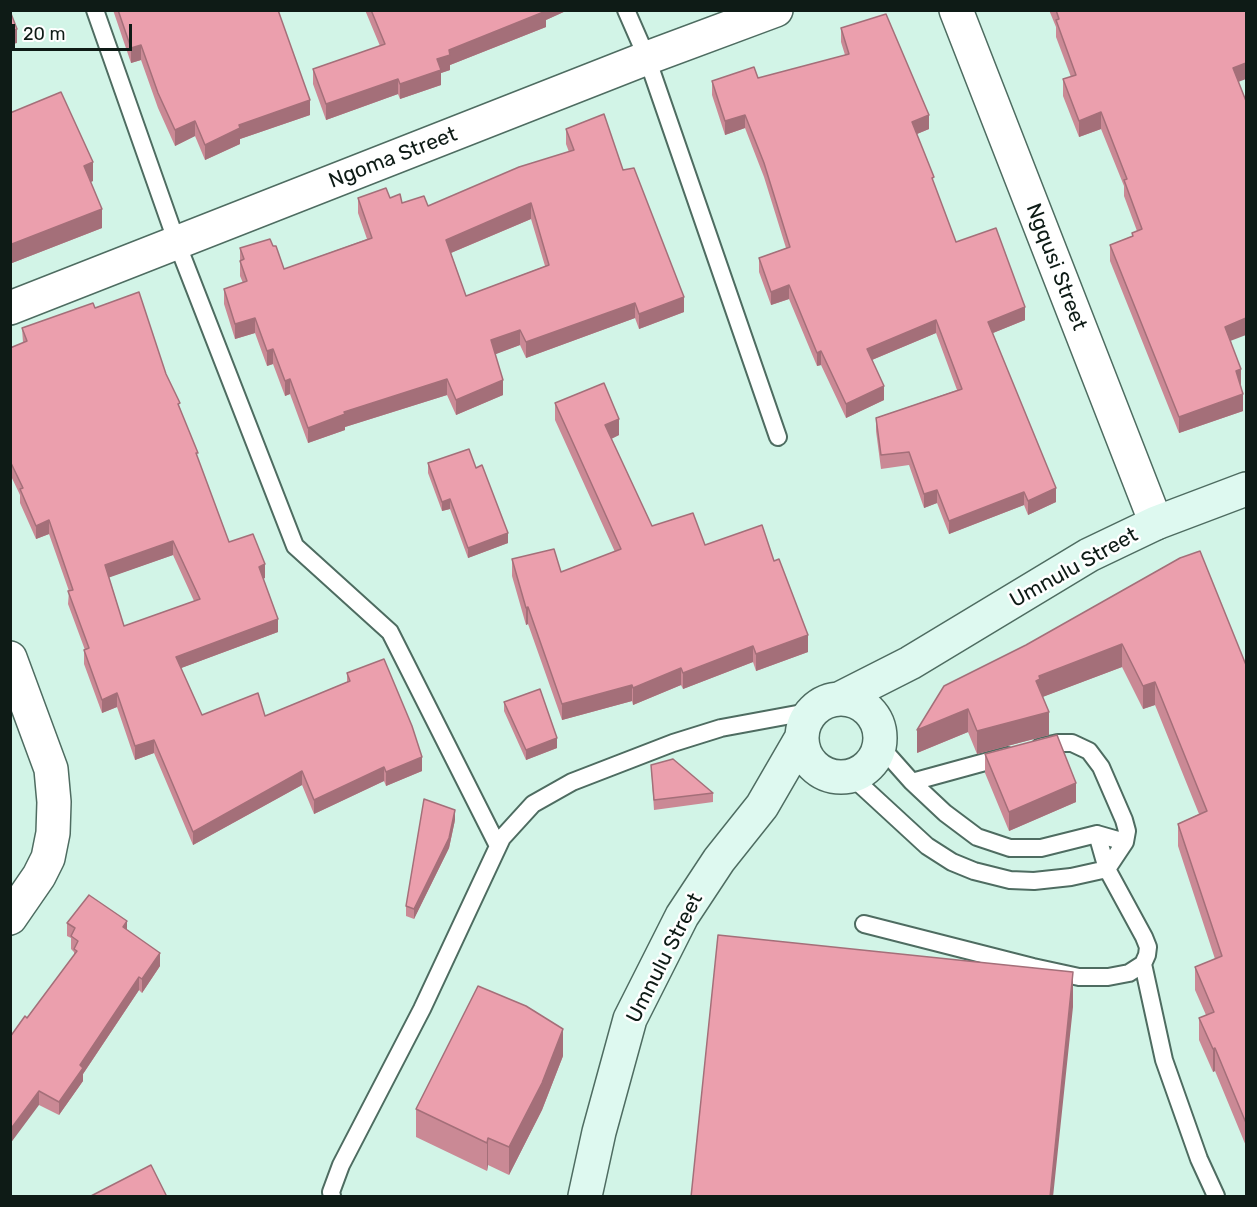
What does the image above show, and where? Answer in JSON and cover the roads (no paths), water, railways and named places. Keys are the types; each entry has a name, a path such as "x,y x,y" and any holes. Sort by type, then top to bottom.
{"street":[{"name":"Ngoma Street","path":"10,308 647,58 776,10"},
{"name":"Ngqusi Street","path":"956,10 1156,523"},
{"name":"Umnulu Street","path":"585,1197 599,1132 630,1019 682,916 719,860 762,806 818,715 910,663 1089,555 1156,523 1246,489"},
{"path":"10,658 51,769 54,802 53,833 48,858 39,876 10,918"},
{"name":"Umnulu Street","path":"878,732 910,663"},
{"path":"853,701 866,707 878,732 874,759 864,770 837,774 811,763 804,751 818,715 853,701"},
{"name":"Umnulu Street","path":"762,806 837,774"}],"lane":[{"path":"95,10 177,243 295,546 390,632 498,846"},
{"path":"626,10 647,58 778,438"},
{"path":"332,1197 331,1192 341,1166 422,1009 502,838 533,804 572,782 662,747 721,728 818,715"},
{"path":"878,732 912,782 945,813 977,837 1010,848 1041,848 1097,834 1125,842"},
{"path":"837,774 927,846 952,862 974,871 1010,880 1034,881 1071,877 1107,869 1125,842 1127,831 1124,820 1101,767 1089,751 1072,743 1058,743 912,782"},
{"path":"864,924 1079,977 1129,973 1143,964 1148,947 1107,869 1097,834"},
{"path":"1143,964 1164,1060 1199,1160 1216,1197"}]}
